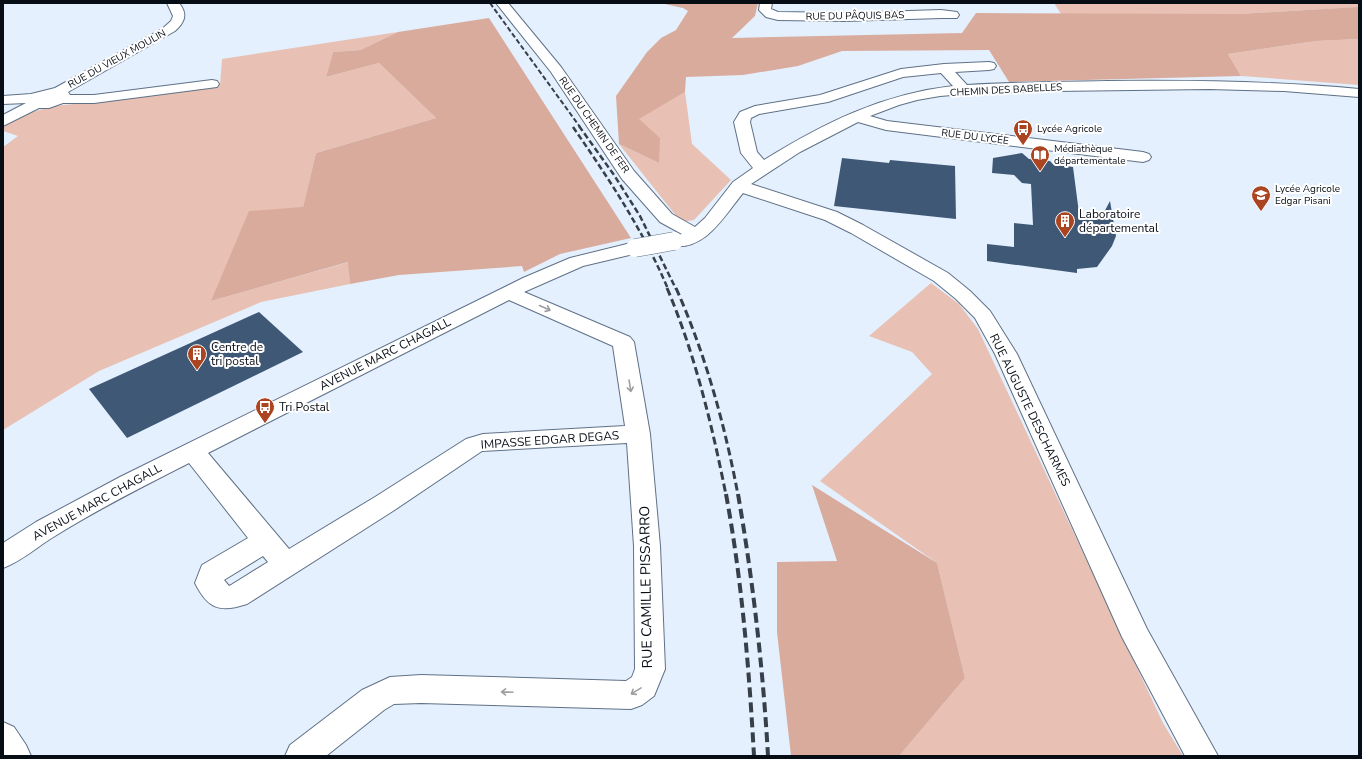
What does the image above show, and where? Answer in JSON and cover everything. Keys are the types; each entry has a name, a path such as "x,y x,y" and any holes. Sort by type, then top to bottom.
{"street":[{"name":"RUE DU VIEUX MOULIN","path":"59,96 166,32 177,23 180,17 179,11 173,3"},
{"name":"RUE DU CHEMIN DE FER","path":"502,3 556,70 628,175 666,218 680,227 698,234"},
{"name":"RUE DU PÂQUIS BAS","path":"766,3 765,10 770,14 778,16 845,17 941,14 953,15"},
{"path":"763,169 752,157 747,147 742,122 743,118 749,112 764,107 823,99 870,82 901,73 944,68 988,66"},
{"path":"944,68 965,91"},
{"name":"RUE DU VIEUX MOULIN","path":"59,96 94,99 212,84"},
{"name":"CHEMIN DES BABELLES","path":"698,234 706,227 739,186 763,169 857,117 886,104 925,95 1039,87 1192,84 1305,88 1359,93"},
{"path":"3,121 36,101 45,93 59,96"},
{"path":"3,100 36,101"},
{"name":"RUE DU LYCÉE","path":"857,117 872,123 893,126 1143,157"},
{"name":"RUE AUGUSTE DESCHARMES","path":"739,186 810,208 857,229 941,277 963,295 983,315 1006,354 1136,637 1202,756"},
{"name":"AVENUE MARC CHAGALL","path":"3,557 52,526 193,451 547,274 577,262 617,251 674,242 698,234"},
{"name":"RUE CAMILLE PISSARRO","path":"300,756 373,700 390,691 421,689 631,695 643,686 650,669 647,546 638,434 624,342 509,293"},
{"name":"IMPASSE EDGAR DEGAS","path":"265,541 212,573 208,583 223,598 237,596 474,446 483,442 638,434"},
{"path":"193,451 265,541 286,564"},
{"path":"3,737 15,756"}],"shaded area":[{"path":"660,3 758,3 755,16 732,38 962,33 976,13 1239,14 1359,7 1359,39 1316,41 1228,54 1241,76 1009,82 989,50 842,51 798,66 743,75 686,77 685,92 639,119 660,138 659,163 619,144 616,96 647,52 661,38 676,30 688,11 683,8"},
{"path":"1054,3 1359,3 1359,7 1239,14 1061,14"},
{"path":"489,18 631,238 560,254 524,272 522,266 399,275 350,284 348,262 211,301 249,211 303,207 316,153 436,118 379,63 326,77 333,52 361,50 398,32"},
{"path":"398,32 362,50 333,52 326,77 379,63 436,118 316,153 303,207 211,301 349,262 350,284 261,302 99,371 3,430 3,147 18,136 3,131 3,126 24,115 52,106 108,101 220,85 222,59"},
{"path":"1359,39 1359,85 1241,76 1228,54 1316,41"},
{"path":"685,92 692,144 731,180 694,220 681,222 619,144 659,163 638,119"},
{"path":"931,283 959,304 978,329 1163,723 1183,756 899,756 965,678 937,563 820,481 932,374 912,352 869,336"},
{"path":"812,485 937,563 965,678 899,756 791,756 777,632 777,562 837,561"}],"building":[{"path":"1022,153 1029,159 1050,161 1053,164 1073,167 1080,215 1101,218 1110,201 1116,236 1112,246 1097,267 1077,269 1077,273 987,261 987,244 1014,247 1014,223 1033,225 1031,184 1022,183 1014,175 992,173 993,158"},
{"path":"842,158 889,163 890,160 955,166 956,219 834,206"},
{"name":"Centre de tri postal","path":"259,312 303,352 127,438 89,389"}],"railway":[{"path":"490,3 580,127"},
{"path":"579,126 614,175 640,216 676,289"},
{"path":"573,127 625,205 648,246 668,289"},
{"path":"667,288 686,338 702,390 726,495"},
{"path":"676,288 696,338 713,390 727,442 738,495"},
{"path":"726,494 732,527 744,625 754,756"},
{"path":"738,494 757,625 768,756"}],"place":[{"name":"Lycée Agricole","path":"1023,146"},
{"name":"Médiathèque départementale","path":"1040,172"},
{"name":"Lycée Agricole Edgar Pisani","path":"1261,212"},
{"name":"Laboratoire départemental","path":"1065,238"},
{"name":"Centre de tri postal","path":"197,371"},
{"name":"Tri Postal","path":"265,424"}]}
